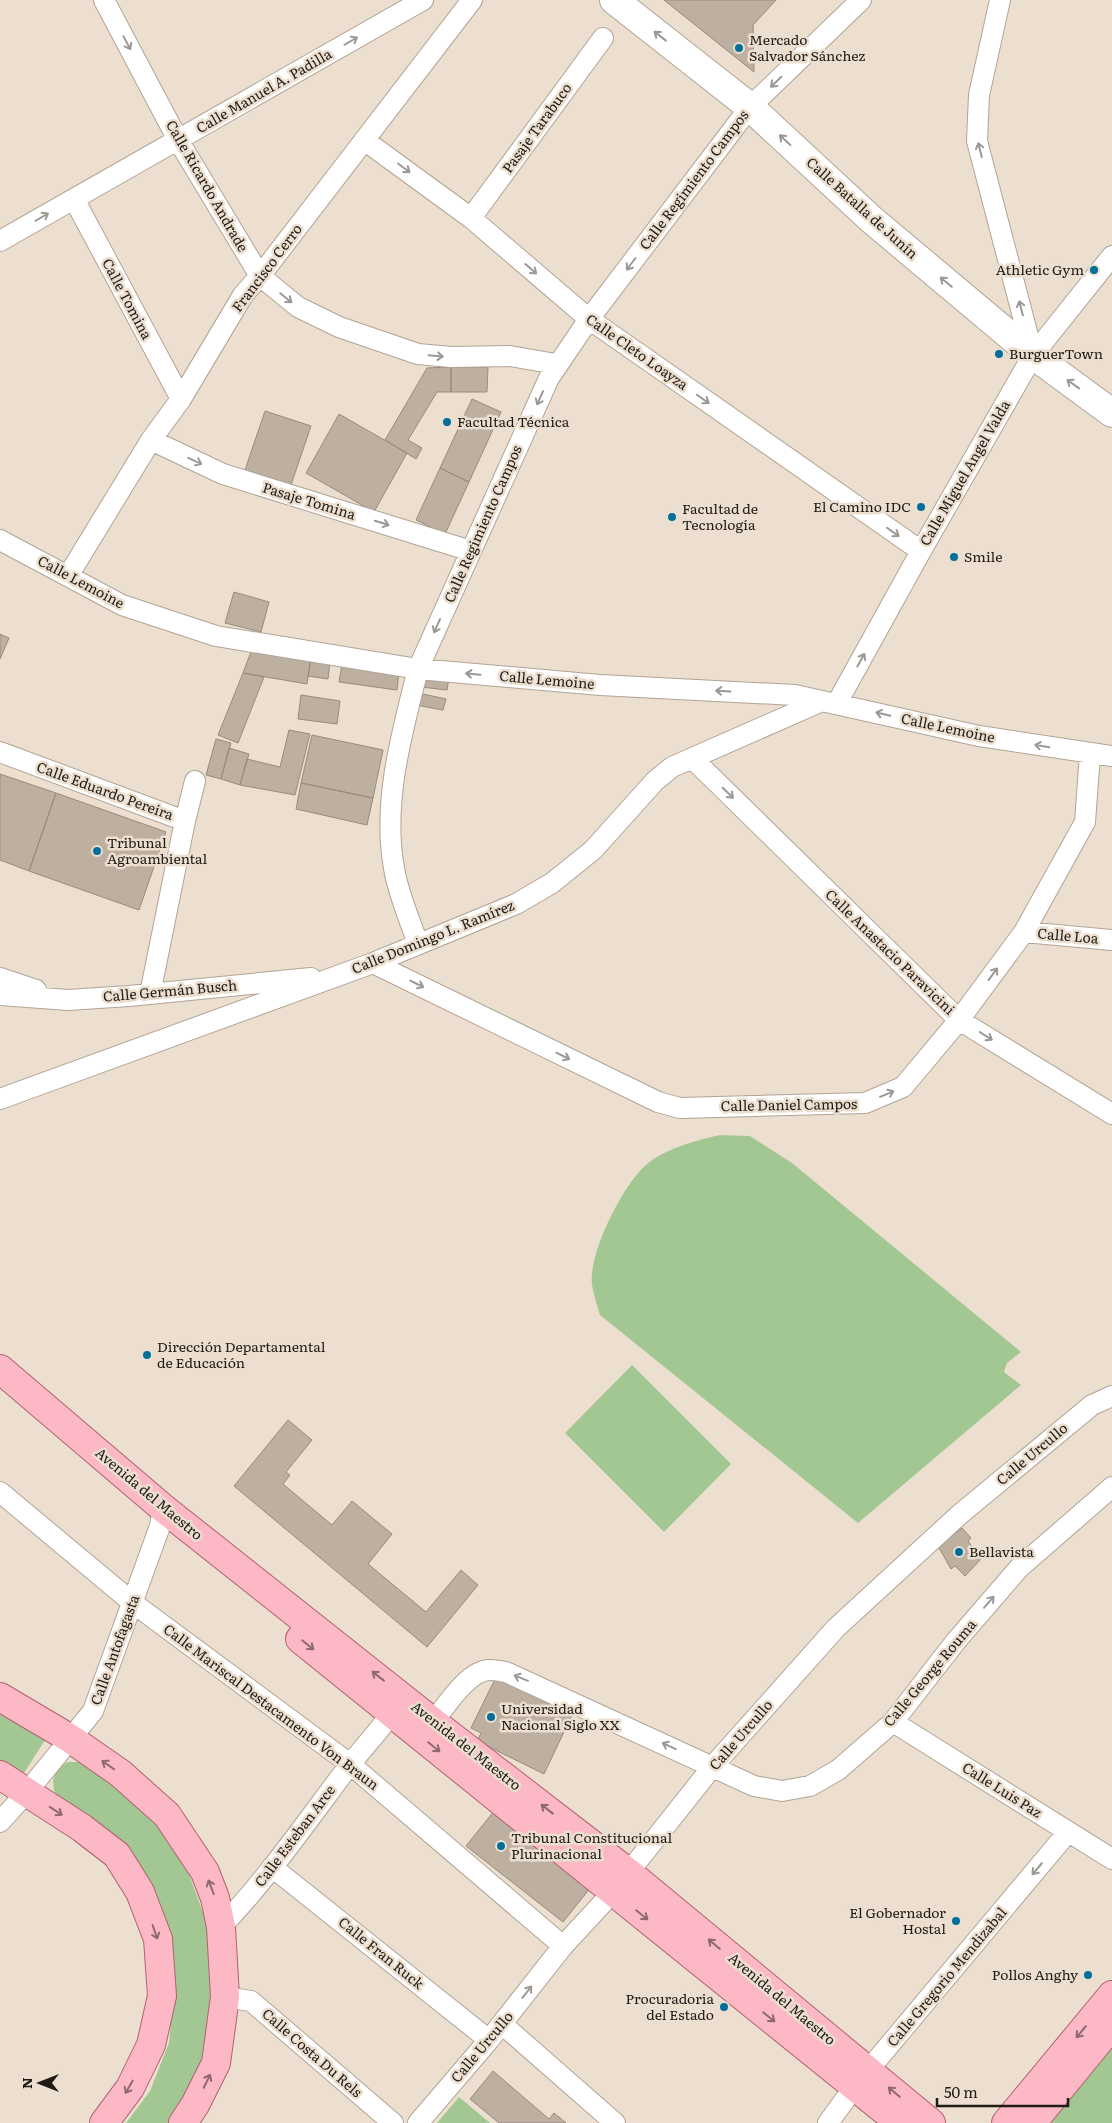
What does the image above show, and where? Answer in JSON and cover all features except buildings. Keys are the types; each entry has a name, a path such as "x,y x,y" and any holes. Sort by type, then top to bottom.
{"main road":[{"name":"Calle Batalla de Junín","path":"614,0 750,107 872,220 1033,355 1112,413"},
{"name":"Avenida del Maestro","path":"0,1369 162,1517"},
{"name":"Avenida del Maestro","path":"0,1392 162,1517 621,1882 862,2079 931,2123"},
{"path":"0,1697 71,1738 120,1773 167,1815 205,1872 215,1898 221,1926 225,1998 216,2063 195,2105 183,2123"},
{"name":"Avenida del Maestro","path":"397,1705 433,1722 621,1882"},
{"path":"0,1775 82,1828 117,1855 140,1892 158,1939 162,1996 151,2045 130,2088 104,2123"},
{"path":"1006,2123 1112,1995"},
{"path":"1032,2123 1112,2025"},
{"name":"Avenida del Maestro","path":"862,2079 900,2123"}],"street":[{"name":"Calle Ricardo Andrade","path":"104,0 178,140 260,276 298,307 339,327 418,354 451,357 510,356 557,366"},
{"name":"Calle Manuel A. Padilla","path":"0,241 424,0"},
{"name":"Francisco Cerro","path":"68,576 150,440 181,399 243,295 260,276 472,0"},
{"name":"Calle Regimiento Campos","path":"418,944 394,870 390,833 393,786 418,669 549,378 588,319 750,107 861,0"},
{"path":"1000,0 979,95 978,140 1033,355"},
{"name":"Pasaje Tarabuco","path":"471,218 603,38"},
{"name":"Calle Cleto Loayza","path":"364,140 471,218 588,319 921,551"},
{"name":"Calle Tomina","path":"74,199 181,399"},
{"name":"Calle Miguel Angel Valda","path":"829,702 921,551 1033,355 1112,256"},
{"name":"Pasaje Tomina","path":"150,440 222,474 471,551"},
{"name":"Calle Lemoine","path":"0,540 122,605 216,636 418,669 600,685 795,695 979,736 1112,756"},
{"name":"Calle Domingo L. Ramírez","path":"0,1100 374,963 516,904 552,883 593,850 655,781 672,767 829,702"},
{"path":"1090,754 1112,748"},
{"name":"Calle Eduardo Pereira","path":"0,752 185,821 150,994"},
{"name":"Calle Daniel Campos","path":"374,963 658,1102 680,1108 865,1103 904,1087 959,1020 1024,932 1085,822 1090,754"},
{"name":"Calle Anastacio Paravicini","path":"693,759 959,1020 1112,1114"},
{"path":"185,821 195,781"},
{"name":"Calle Loa","path":"1024,932 1112,940"},
{"name":"Calle Germán Busch","path":"0,995 68,1000 150,994 340,975"},
{"path":"0,978 68,1000"},
{"name":"Calle Urcullo","path":"418,2123 489,2040 563,1946 621,1882 713,1766 836,1628 959,1515 1092,1404 1112,1396"},
{"name":"Calle George Rouma","path":"433,1722 476,1673 489,1670 506,1672 754,1786 782,1791 810,1786 838,1770 893,1722 956,1640 1019,1568 1112,1487"},
{"name":"Calle Mariscal Destacamento Von Braun","path":"0,1492 132,1603 350,1764 563,1946"},
{"name":"Calle Antofagasta","path":"0,1822 28,1792 93,1711 162,1517"},
{"name":"Calle Esteban Arce","path":"221,1926 248,1899 397,1705"},
{"name":"Calle Luis Paz","path":"893,1722 1112,1859"},
{"name":"Calle Gregorio Mendizabal","path":"828,2123 862,2079 1068,1832"},
{"name":"Calle Fran Ruck","path":"272,1867 489,2040"},
{"name":"Calle Costa Du Rels","path":"225,1998 251,2001 393,2123"},
{"path":"502,2024 615,2123"}],"green space":[{"path":"720,1135 750,1136 792,1163 1021,1352 1007,1363 1004,1372 1021,1385 858,1523 600,1315 592,1285 595,1256 608,1221 627,1188 653,1159 691,1142"},
{"path":"632,1365 731,1464 664,1532 565,1433"},
{"path":"0,1711 45,1740 24,1773 19,1773 0,1762"},
{"path":"68,1762 80,1762 148,1812 182,1855 205,1918 214,1985 205,2055 174,2123 126,2123 150,2091 169,2043 175,1978 166,1920 141,1866 97,1822 59,1798 54,1791 53,1781 57,1768"},
{"path":"1112,2048 1112,2123 1051,2123"},
{"path":"459,2097 490,2123 437,2123"}],"place":[{"name":"Mercado Salvador Sánchez","path":"739,48"},
{"name":"Athletic Gym","path":"1094,270"},
{"name":"BurguerTown","path":"999,354"},
{"name":"Facultad Técnica","path":"447,422"},
{"name":"El Camino IDC","path":"921,507"},
{"name":"Facultad de Tecnología","path":"672,517"},
{"name":"Smile","path":"954,557"},
{"name":"Tribunal Agroambiental","path":"97,851"},
{"name":"Dirección Departamental de Educación","path":"147,1355"},
{"name":"Bellavista","path":"959,1552"},
{"name":"Universidad Nacional Siglo XX","path":"491,1717"},
{"name":"Tribunal Constitucional Plurinacional","path":"501,1846"},
{"name":"El Gobernador Hostal","path":"956,1921"},
{"name":"Pollos Anghy","path":"1088,1975"},
{"name":"Procuradoria del Estado","path":"724,2007"}]}
